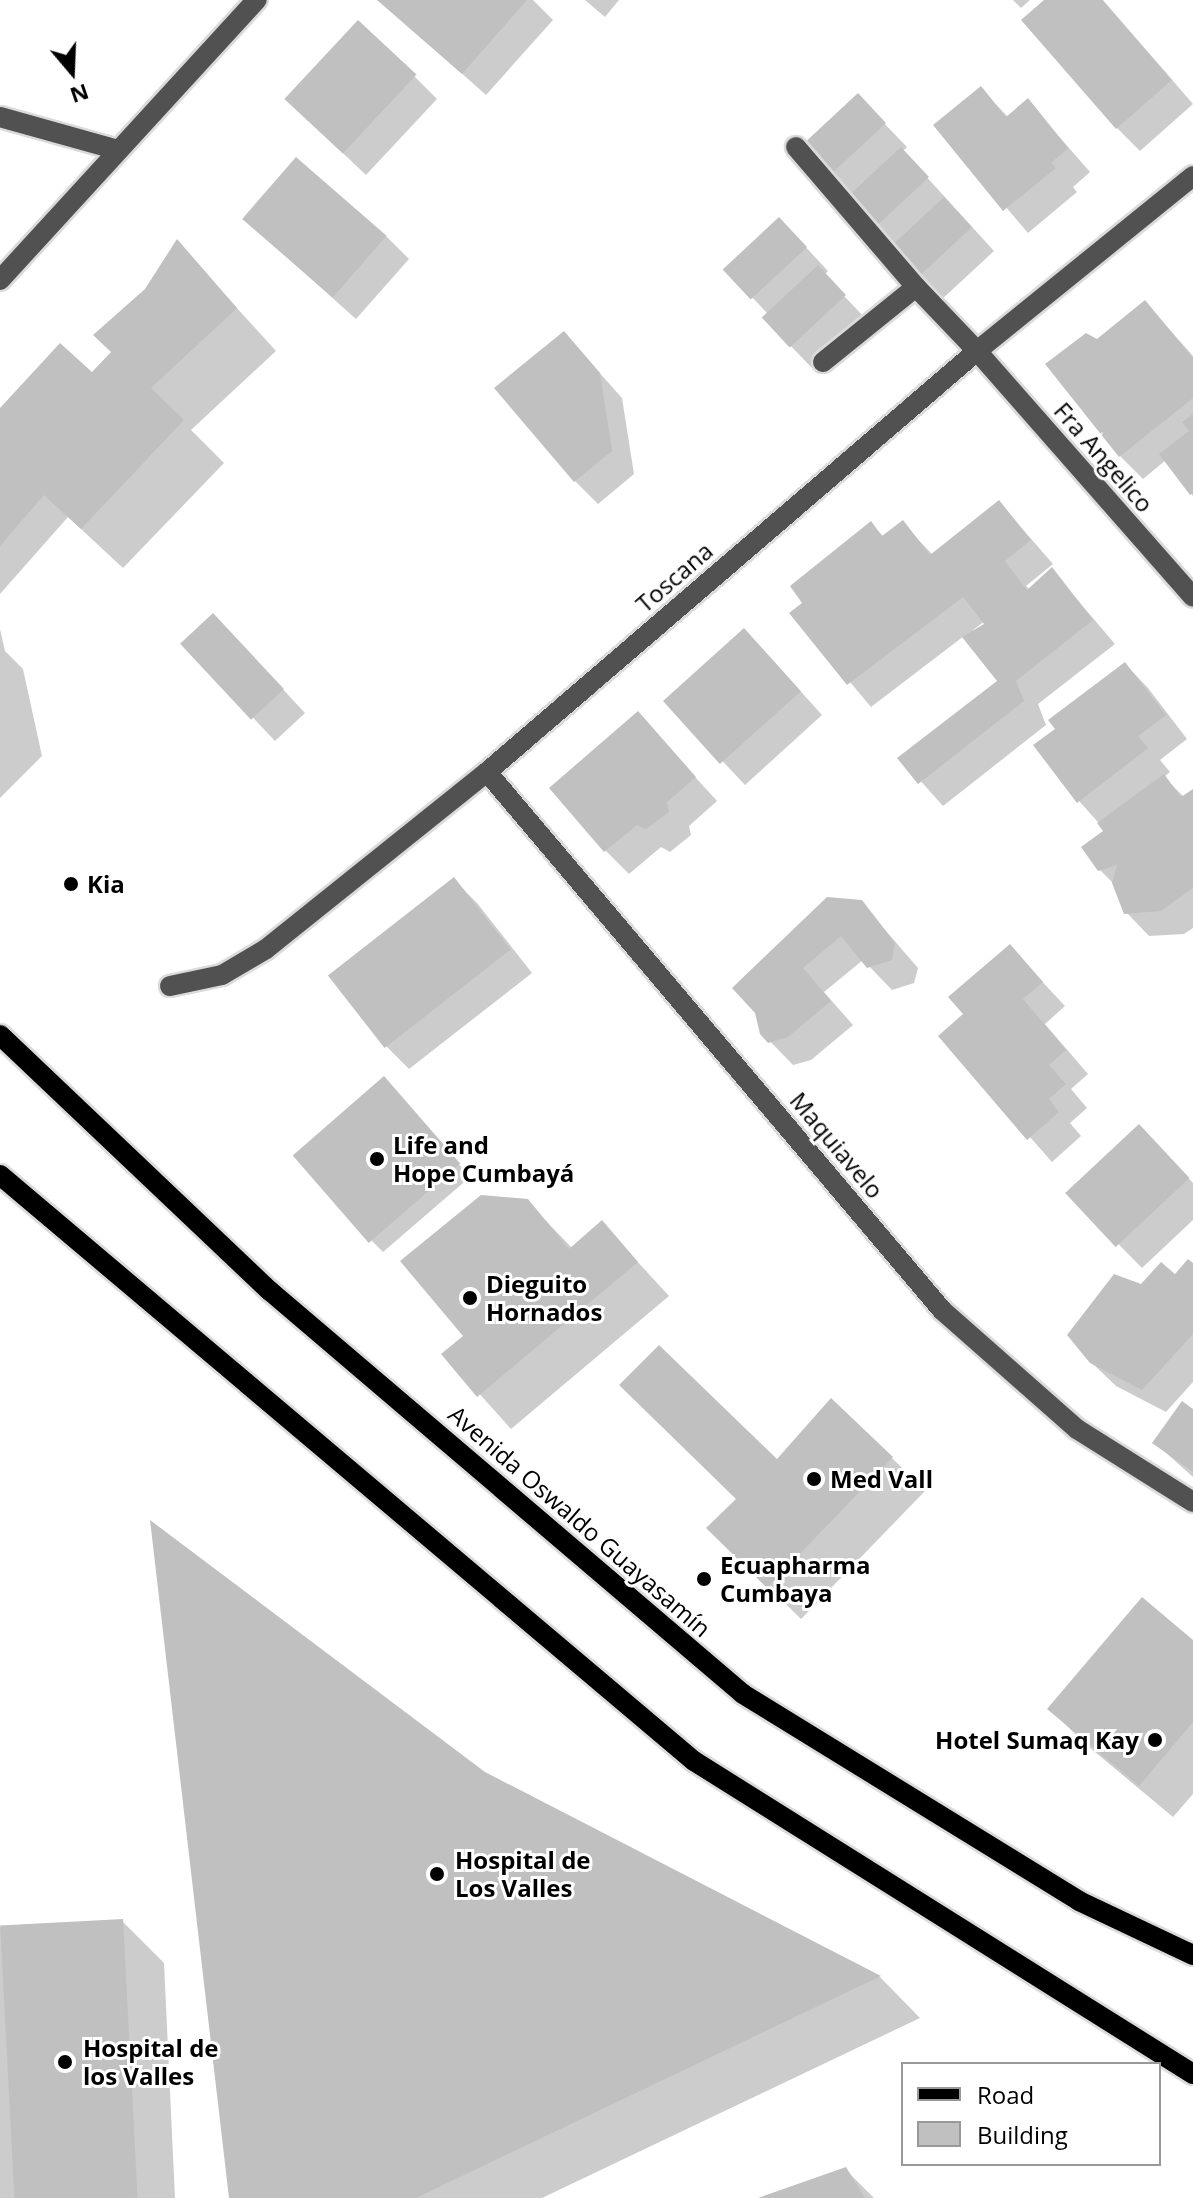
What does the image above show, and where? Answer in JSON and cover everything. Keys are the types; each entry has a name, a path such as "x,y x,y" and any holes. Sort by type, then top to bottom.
{"main road":[{"name":"Avenida Oswaldo Guayasamín","path":"0,1035 270,1291 743,1694 1079,1901 1193,1955"},
{"path":"0,1175 694,1761 1193,2074"}],"street":[{"path":"0,280 257,0"},
{"path":"0,117 118,150"},
{"name":"Fra Angelico","path":"796,147 916,287 977,351 1193,597"},
{"name":"Toscana","path":"170,986 222,975 266,949 487,772 977,351 1193,176"},
{"path":"823,362 916,287"},
{"name":"Maquiavelo","path":"487,772 942,1310 1077,1429 1193,1502"}],"building":[{"path":"377,0 527,0 462,74"},
{"path":"1044,0 1102,0 1172,80 1116,129 1021,20"},
{"path":"358,20 417,75 343,154 284,99"},
{"path":"981,86 1006,117 1028,98 1068,148 1051,163 1056,168 1003,211 933,125"},
{"path":"858,93 886,123 830,175 802,145"},
{"path":"901,147 929,177 873,229 845,200"},
{"path":"296,157 387,236 333,298 242,219"},
{"path":"944,197 972,227 916,279 888,250"},
{"path":"779,217 807,247 751,299 723,270"},
{"path":"177,239 237,308 151,388 184,420 81,529 44,495 0,546 0,408 60,343 92,372 111,352 93,335 145,289"},
{"path":"818,265 846,295 790,347 762,318"},
{"path":"1145,300 1193,358 1193,398 1119,457 1045,364 1086,333 1097,339"},
{"path":"564,331 600,373 612,451 574,482 494,388"},
{"path":"1193,414 1193,493 1190,495 1159,454 1189,431 1182,422"},
{"path":"999,500 1031,540 1005,561 1027,590 1052,567 1093,620 1016,681 1024,701 918,784 897,758 997,681 962,637 984,624 963,597 847,685 789,613 802,603 790,586 871,521 882,536 903,520 930,555"},
{"path":"213,613 284,689 251,720 180,644"},
{"path":"744,628 801,691 720,764 663,701"},
{"path":"1125,662 1166,715 1138,736 1148,748 1077,803 1033,745 1055,729 1048,720"},
{"path":"638,711 696,777 667,802 669,812 646,829 637,825 604,852 549,788"},
{"path":"1164,774 1181,797 1193,789 1193,888 1161,911 1124,914 1112,883 1117,865 1098,871 1081,847 1103,831 1097,823"},
{"path":"454,877 511,949 385,1048 328,976"},
{"path":"827,897 862,900 895,943 892,960 867,968 841,936 803,968 831,1001 788,1037 768,1043 760,1034 755,1013 732,988"},
{"path":"1010,944 1043,982 1023,999 1066,1050 1049,1065 1066,1084 1049,1099 1059,1112 1027,1140 938,1036 963,1014 948,997"},
{"name":"Life and Hope Cumbayá","path":"384,1076 460,1164 369,1243 293,1155"},
{"path":"1139,1124 1189,1178 1116,1247 1065,1193"},
{"path":"481,1195 528,1199 569,1249 602,1220 638,1262 477,1397 441,1354 463,1336 400,1261"},
{"path":"1188,1259 1193,1263 1193,1334 1142,1390 1090,1363 1067,1335 1114,1274 1141,1284 1161,1262 1175,1274"},
{"name":"Med Vall","path":"659,1345 777,1459 831,1398 893,1457 767,1588 706,1528 736,1499 619,1385"},
{"path":"1182,1401 1193,1409 1193,1472 1152,1443"},
{"name":"Hospital de Los Valles","path":"150,1520 485,1772 881,1976 416,2198 229,2198"},
{"path":"1142,1597 1193,1640 1193,1722 1139,1786 1047,1709"},
{"name":"Hospital de los Valles","path":"123,1919 138,2198 14,2198 0,1925"},
{"path":"846,2167 865,2198 758,2198"}],"place":[{"name":"Kia","path":"71,884"},
{"name":"Life and Hope Cumbayá","path":"377,1159"},
{"name":"Dieguito Hornados","path":"470,1298"},
{"name":"Med Vall","path":"814,1479"},
{"name":"Ecuapharma Cumbaya","path":"704,1579"},
{"name":"Hotel Sumaq Kay","path":"1155,1740"},
{"name":"Hospital de Los Valles","path":"437,1874"},
{"name":"Hospital de los Valles","path":"65,2062"}]}
